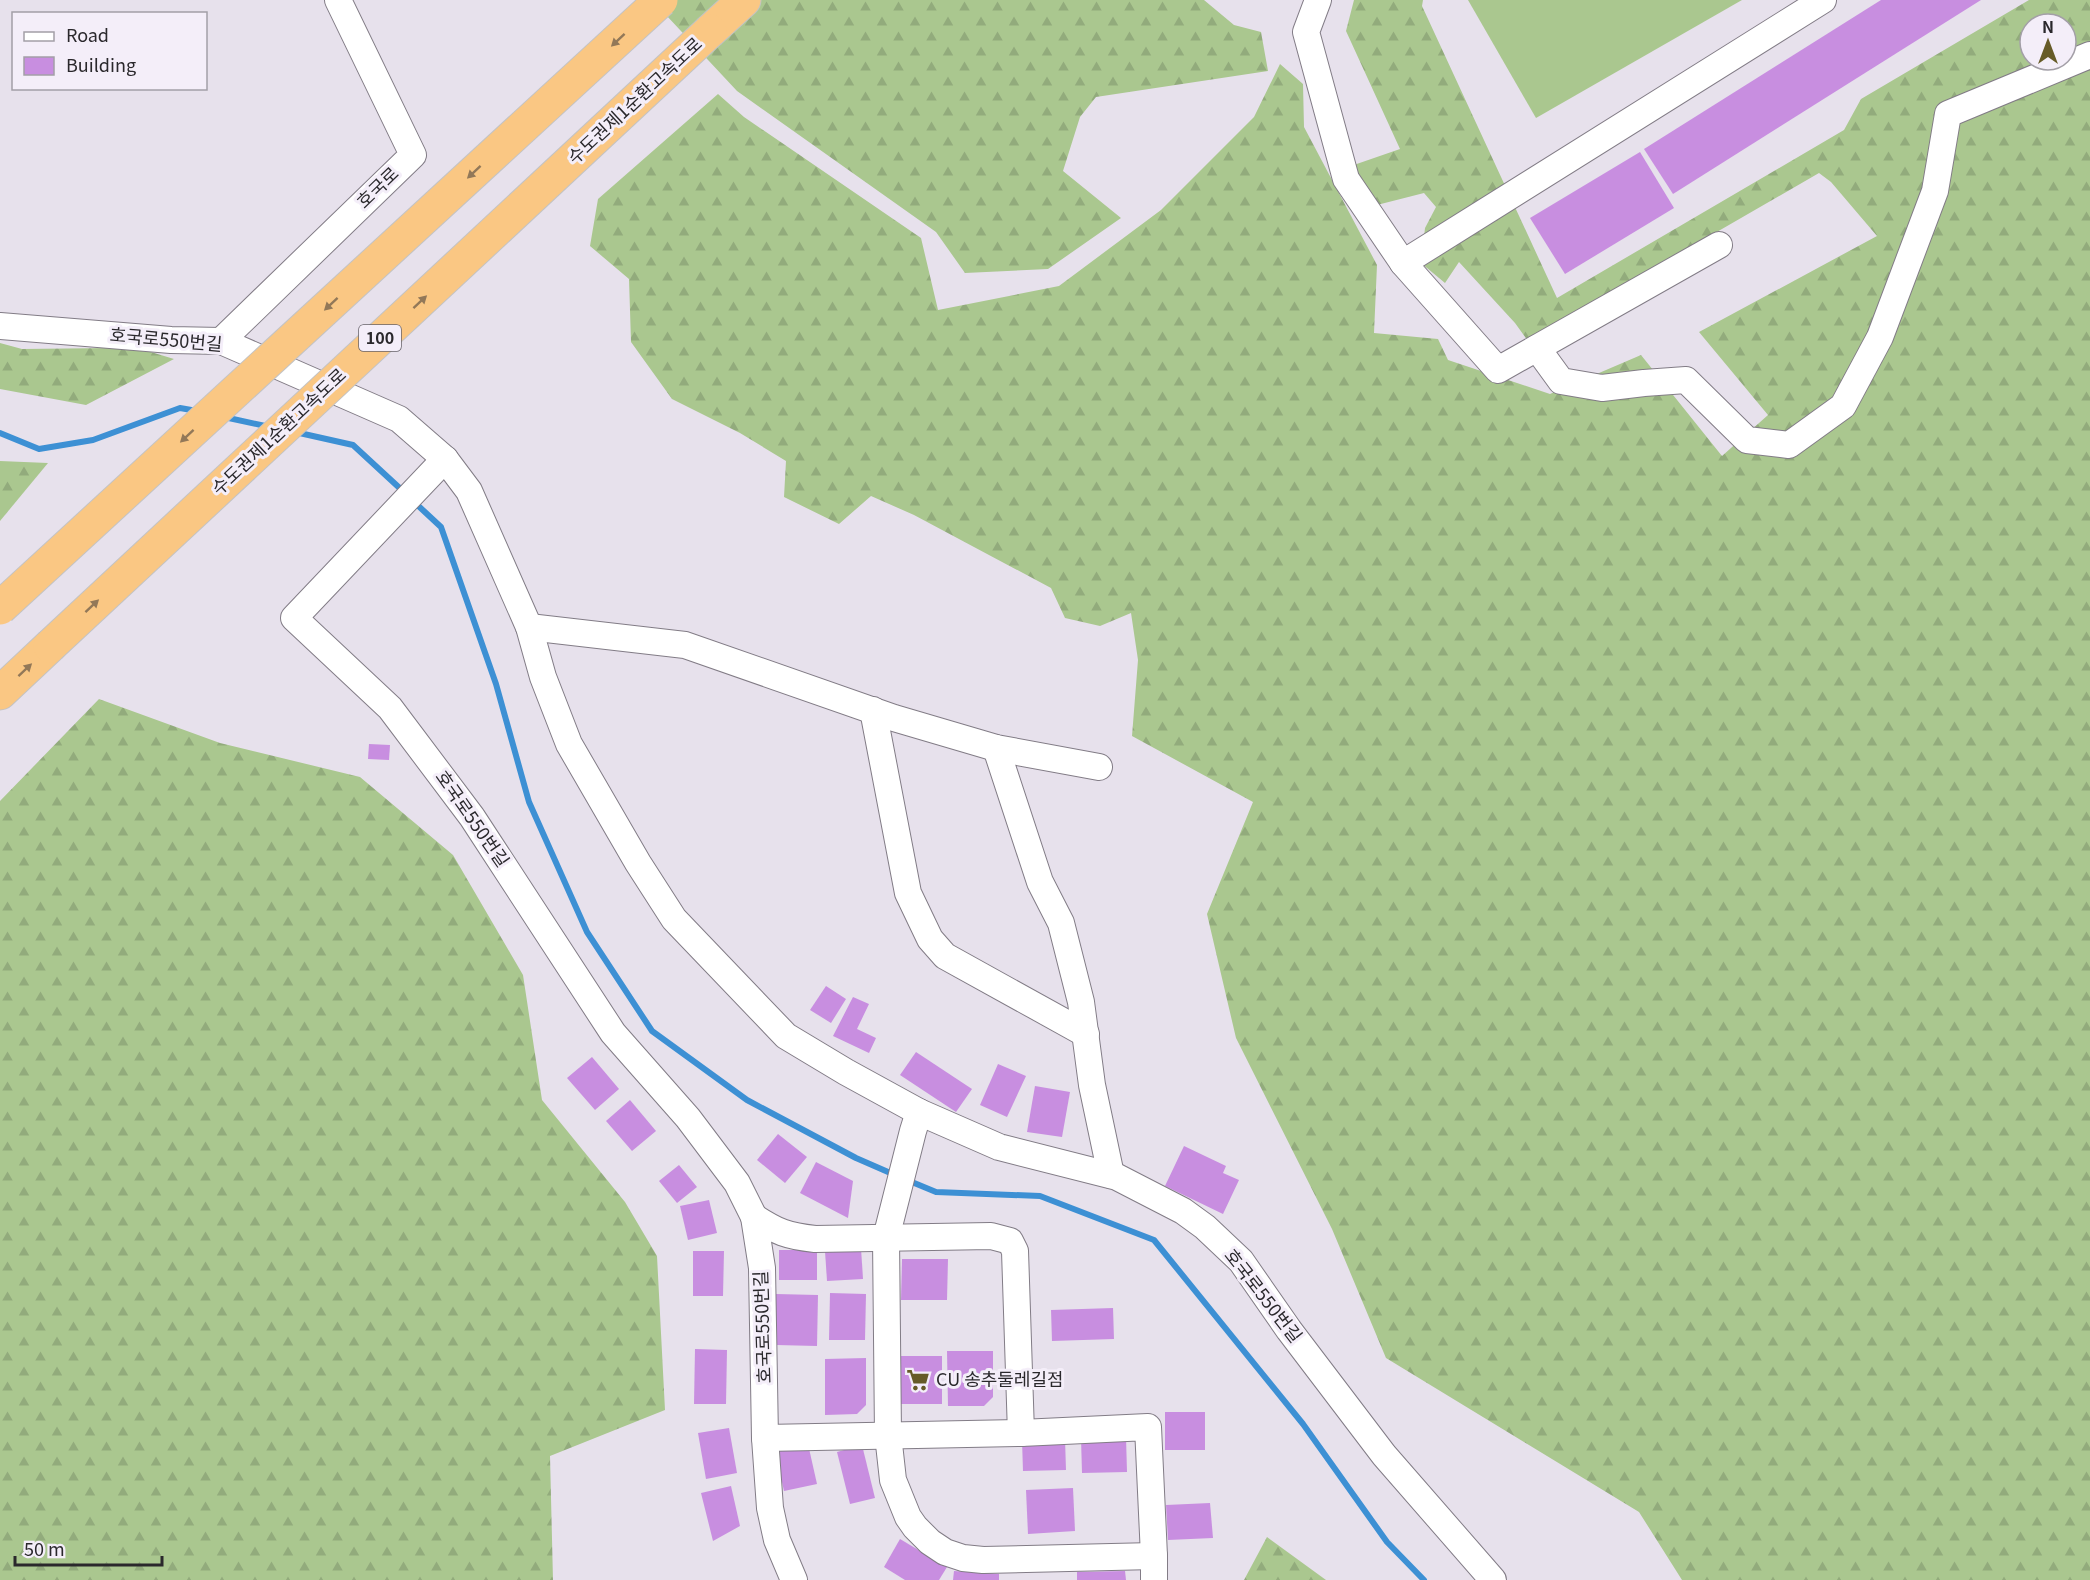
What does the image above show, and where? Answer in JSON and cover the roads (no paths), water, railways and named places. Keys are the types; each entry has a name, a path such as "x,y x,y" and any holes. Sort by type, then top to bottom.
{"highway":[{"path":"0,608 661,0"},
{"name":"수도권제1순환고속도로","path":"0,693 744,0"}],"street":[{"name":"호국로","path":"221,341 413,155 338,0"},
{"path":"1318,0 1306,32 1346,179 1403,263 1498,370 1719,245"},
{"path":"1403,263 1823,0"},
{"path":"1537,348 1561,381 1602,388 1644,382 1686,380 1747,440 1790,445 1843,406 1880,337 1935,192 1948,114 2090,55"},
{"name":"호국로550번길","path":"0,326 160,339 221,341 399,419 445,459 469,491 529,627 543,676 569,744 638,863 674,919 786,1036 846,1072 916,1122 999,1147 1111,1175 1183,1211 1204,1227 1241,1261 1289,1330 1384,1455 1493,1580"},
{"name":"호국로550번길","path":"445,459 294,618 390,708 472,816 613,1033 688,1118 737,1183 754,1216 762,1268 765,1438 770,1508 777,1540 794,1580"},
{"path":"529,627 685,645 873,710 996,748 1099,767"},
{"path":"873,710 908,893 930,939 945,957 1086,1034"},
{"path":"996,748 1040,882 1060,923 1081,1002 1092,1085 1111,1175"},
{"path":"765,1438 888,1435 1021,1433 1148,1426 1154,1568 963,1558 945,1552 930,1542 908,1517 893,1480 888,1435 888,1228 916,1122"},
{"name":"호국로550번길","path":"754,1216 776,1231 789,1236 815,1239 888,1228 1005,1238 1012,1244 1015,1251 1021,1433"}],"waterway":[{"path":"0,433 39,449 93,440 180,408 197,411"},
{"path":"224,417 270,427"},
{"path":"295,432 353,445 405,493"},
{"path":"412,500 441,527 496,684 529,802 587,932 652,1031 747,1100 856,1158 895,1175"},
{"path":"907,1180 936,1192 1040,1196 1154,1240 1303,1424 1387,1542 1424,1580"}],"place":[{"name":"CU 송추둘레길점","path":"918,1380"}]}
